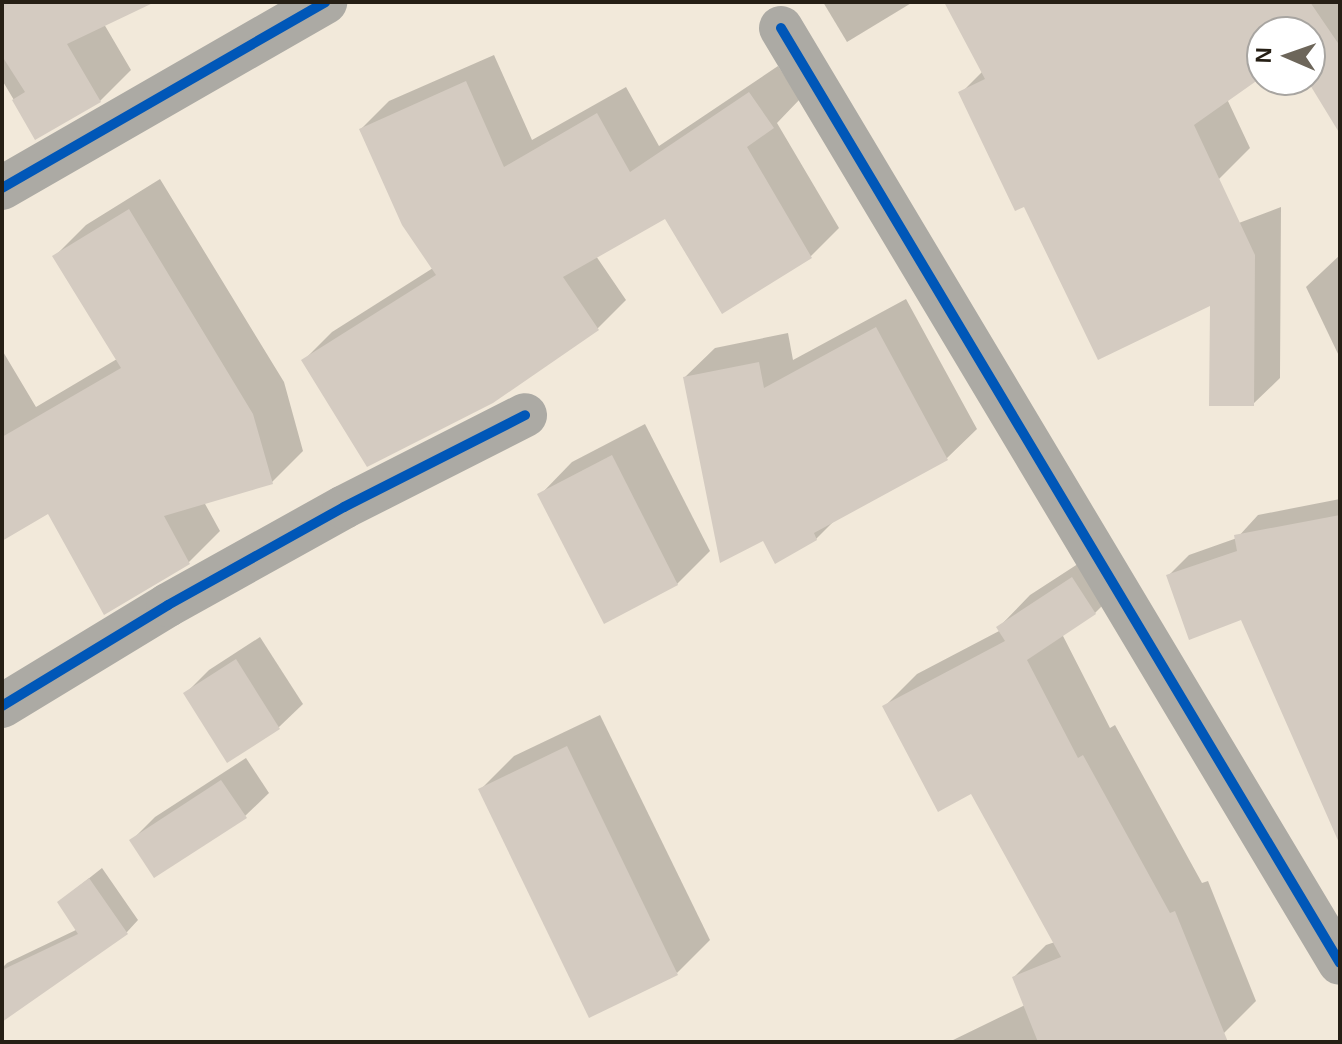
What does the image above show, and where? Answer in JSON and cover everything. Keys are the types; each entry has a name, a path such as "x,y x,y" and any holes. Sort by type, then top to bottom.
{"street":[{"path":"2,188 325,2"},
{"path":"781,28 1340,963"},
{"path":"2,706 168,605 317,522 525,415"}],"building":[{"path":"2,2 155,2 67,44 101,102 35,140 12,100 25,92 2,56"},
{"path":"944,2 1310,2 1320,16 1246,16 1246,88 1194,125 1255,255 1254,406 1209,406 1210,306 1098,360 1024,207 1015,211 958,92 985,79"},
{"path":"1326,25 1340,46 1340,134 1317,96 1326,96"},
{"path":"466,81 504,167 597,113 630,172 749,92 774,128 747,147 812,258 722,314 665,219 563,277 599,330 493,403 367,467 301,360 436,275 402,225 359,129"},
{"path":"129,209 253,414 273,484 164,516 190,564 104,615 48,514 2,541 2,437 121,368 52,256"},
{"path":"876,327 948,460 814,533 817,540 775,564 763,541 720,563 683,377 759,362 764,388"},
{"path":"612,455 678,585 604,624 537,494"},
{"path":"1340,515 1340,845 1241,620 1189,640 1166,575 1237,551 1234,535"},
{"path":"1072,577 1096,614 1027,660 1078,758 1083,755 1170,913 1175,911 1228,1042 1038,1042 1012,977 1061,957 971,794 938,812 882,706 1005,641 996,627"},
{"path":"236,659 280,729 227,763 183,693"},
{"path":"567,746 678,975 589,1018 478,789"},
{"path":"221,780 247,818 154,878 129,840"},
{"path":"89,878 128,934 2,1022 2,970 78,934 57,902"}],"cycle path":[{"path":"2,188 325,2"},
{"path":"781,28 1340,963"},
{"path":"2,706 168,605 344,507 525,415"}]}
